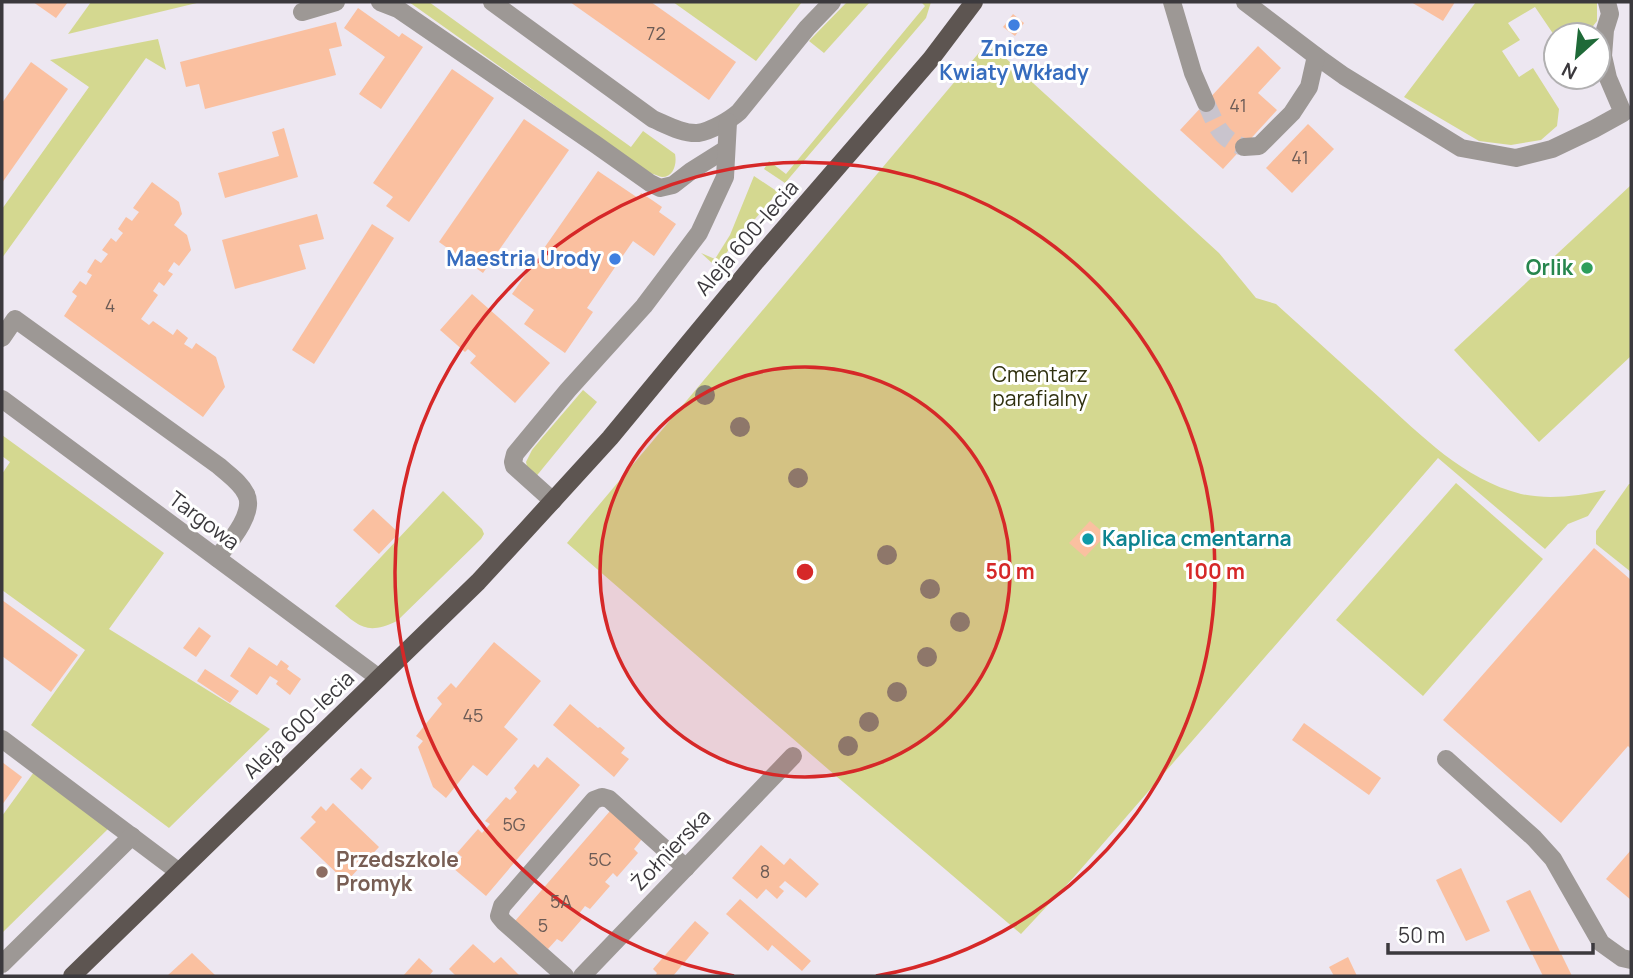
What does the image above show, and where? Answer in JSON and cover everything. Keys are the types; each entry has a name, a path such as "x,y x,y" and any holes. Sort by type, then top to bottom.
{"main road":[{"name":"Aleja 600-lecia","path":"72,976 478,582 610,438 758,259 931,59 974,2"}],"street":[{"path":"302,12 336,2"},
{"path":"380,2 398,9 660,188 673,185 726,149"},
{"path":"492,2 653,119 675,129 698,132 728,122 739,112 807,28 832,2"},
{"path":"1172,2 1193,73 1206,103"},
{"path":"1254,4 1344,76 1461,148 1516,158 1552,149 1623,113 1608,78 1603,57 1605,30 1610,14 1607,2"},
{"path":"1244,147 1259,146 1292,113 1309,87 1316,56"},
{"name":"Aleja 600-lecia","path":"552,501 514,466 515,454 644,306 699,233 725,177 728,122"},
{"path":"2,338 15,319 219,466 238,483 248,497 248,508 243,523 217,558"},
{"name":"Targowa","path":"2,399 380,678"},
{"path":"2,739 180,872"},
{"name":"Żołnierska","path":"582,976 793,756"},
{"path":"1446,759 1534,838 1553,859 1601,943 1622,958 1631,960"},
{"path":"565,976 499,916 502,906 594,800 602,797 609,799 686,868"},
{"path":"2,964 132,836"}],"green space":[{"path":"91,2 201,2 68,34"},
{"path":"409,2 429,2 631,147 643,131 675,154 676,161 672,172 662,177 650,173"},
{"path":"673,2 802,2 756,61"},
{"path":"847,2 870,2 824,53 809,41"},
{"path":"921,2 931,2 926,18 785,183 764,169 769,161 786,174 925,6"},
{"path":"1476,2 1597,2 1597,21 1544,21 1535,7 1508,23 1520,40 1502,51 1519,77 1533,68 1542,82 1542,91 1548,91 1559,109 1557,126 1541,140 1511,145 1479,141 1404,97"},
{"path":"158,39 166,70 146,58 2,258 2,209 89,87 50,60"},
{"name":"Cmentarz parafialny","path":"988,42 1219,253 1256,298 1276,304 1444,455 1480,478 1521,494 1542,497 1606,490 1588,516 1568,524 1545,549 1438,458 1074,877 1021,934 567,543"},
{"path":"754,176 778,192 716,265 701,253 715,259 730,235"},
{"name":"Orlik","path":"1631,185 1631,356 1539,442 1454,350"},
{"path":"583,390 597,402 534,479 526,462 532,450"},
{"path":"2,435 164,553 109,629 270,729 169,828 31,725 85,650 2,590 2,474 10,462 2,456"},
{"path":"1456,483 1543,559 1423,696 1336,620"},
{"path":"1629,484 1631,572 1596,544 1596,531"},
{"path":"443,491 484,534 397,621 378,628 363,627 335,606"},
{"path":"34,772 110,827 2,933 2,816"}],"building":[{"path":"33,2 68,2 56,18"},
{"path":"570,2 651,2 736,62 709,100"},
{"path":"1411,2 1455,2 1443,21"},
{"path":"358,8 399,37 402,33 423,47 381,109 359,94 385,57 344,28"},
{"name":"Znicze Kwiaty Wkłady","path":"1013,14 1024,23 1015,36 1003,27"},
{"path":"336,22 342,46 329,49 336,75 205,109 199,84 186,87 180,62"},
{"path":"1258,46 1281,68 1258,93 1277,110 1223,169 1180,130"},
{"path":"31,62 68,89 2,183 2,103"},
{"path":"452,69 494,98 409,222 386,206 393,197 373,183"},
{"path":"524,119 569,150 483,273 439,242"},
{"path":"1308,124 1334,149 1292,193 1266,168"},
{"path":"284,128 298,177 225,198 218,173 279,156 272,132"},
{"path":"598,171 638,198 641,193 652,200 662,207 659,212 676,224 654,256 633,241 587,308 593,312 565,353 524,324 534,310 512,294"},
{"path":"152,182 179,202 182,214 174,225 187,235 191,250 179,266 174,262 168,271 173,274 164,286 159,282 153,291 158,295 141,319 149,325 153,321 173,335 177,329 188,338 184,344 192,349 196,343 216,357 225,387 203,417 64,316 77,296 72,292 80,281 86,285 92,275 87,272 95,259 101,263 108,254 102,250 111,238 116,242 123,233 118,229 126,217 132,221 139,212 133,208"},
{"path":"317,214 324,239 299,245 306,269 235,289 222,240"},
{"path":"372,224 394,238 314,364 292,350"},
{"path":"472,294 550,363 515,403 470,363 476,356 468,349 465,352 440,330"},
{"path":"373,509 399,533 379,554 353,530"},
{"name":"Kaplica cmentarna","path":"1090,521 1106,535 1085,557 1069,543"},
{"path":"1594,548 1631,580 1631,749 1628,746 1561,823 1443,720"},
{"path":"2,600 78,655 51,692 2,656"},
{"path":"199,627 211,636 196,657 183,648"},
{"path":"494,642 541,681 504,727 518,739 487,776 473,765 446,798 433,787 418,747 423,741 416,736 442,704 437,698 451,683 456,688"},
{"path":"249,647 277,666 281,660 289,666 287,669 301,679 290,695 270,676 257,695 230,676"},
{"path":"205,669 239,691 230,703 197,681"},
{"path":"570,704 625,748 621,753 629,759 614,777 553,725"},
{"path":"1304,723 1381,778 1369,795 1292,740"},
{"path":"547,757 580,785 486,896 453,868 462,857 457,853 478,829 482,833 490,824 485,821 506,797 510,800 517,792 514,788 534,764 538,768"},
{"path":"2,762 22,777 2,805"},
{"path":"361,768 372,778 362,790 350,779"},
{"path":"333,803 379,847 346,882 300,838 316,822 311,817 321,806 326,811"},
{"path":"610,811 642,839 634,849 638,853 617,877 613,873 605,882 610,886 590,909 585,906 578,915 582,919 562,942 557,939 548,949 515,921"},
{"path":"761,845 784,865 790,858 819,884 806,898 785,881 779,887 784,891 777,899 766,889 757,899 732,878"},
{"path":"1631,850 1631,900 1606,879"},
{"path":"1461,868 1490,931 1466,941 1436,880"},
{"path":"1530,890 1572,976 1543,976 1506,901"},
{"path":"740,899 811,961 802,971 772,945 768,951 726,914"},
{"path":"695,921 709,933 673,976 655,976 657,973 653,969"},
{"path":"473,944 494,963 501,957 520,976 456,976 449,969"},
{"path":"192,953 216,976 167,976"},
{"path":"1348,957 1357,976 1334,976 1329,967"},
{"path":"419,958 433,971 429,976 403,976"}],"tunnel":[{"path":"1206,103 1224,135 1244,147"}],"place":[{"name":"Znicze Kwiaty Wkłady","path":"1014,25"},
{"name":"Maestria Urody","path":"615,259"},
{"name":"Orlik","path":"1587,268"},
{"name":"Kaplica cmentarna","path":"1088,539"},
{"name":"Przedszkole Promyk","path":"322,872"}]}
